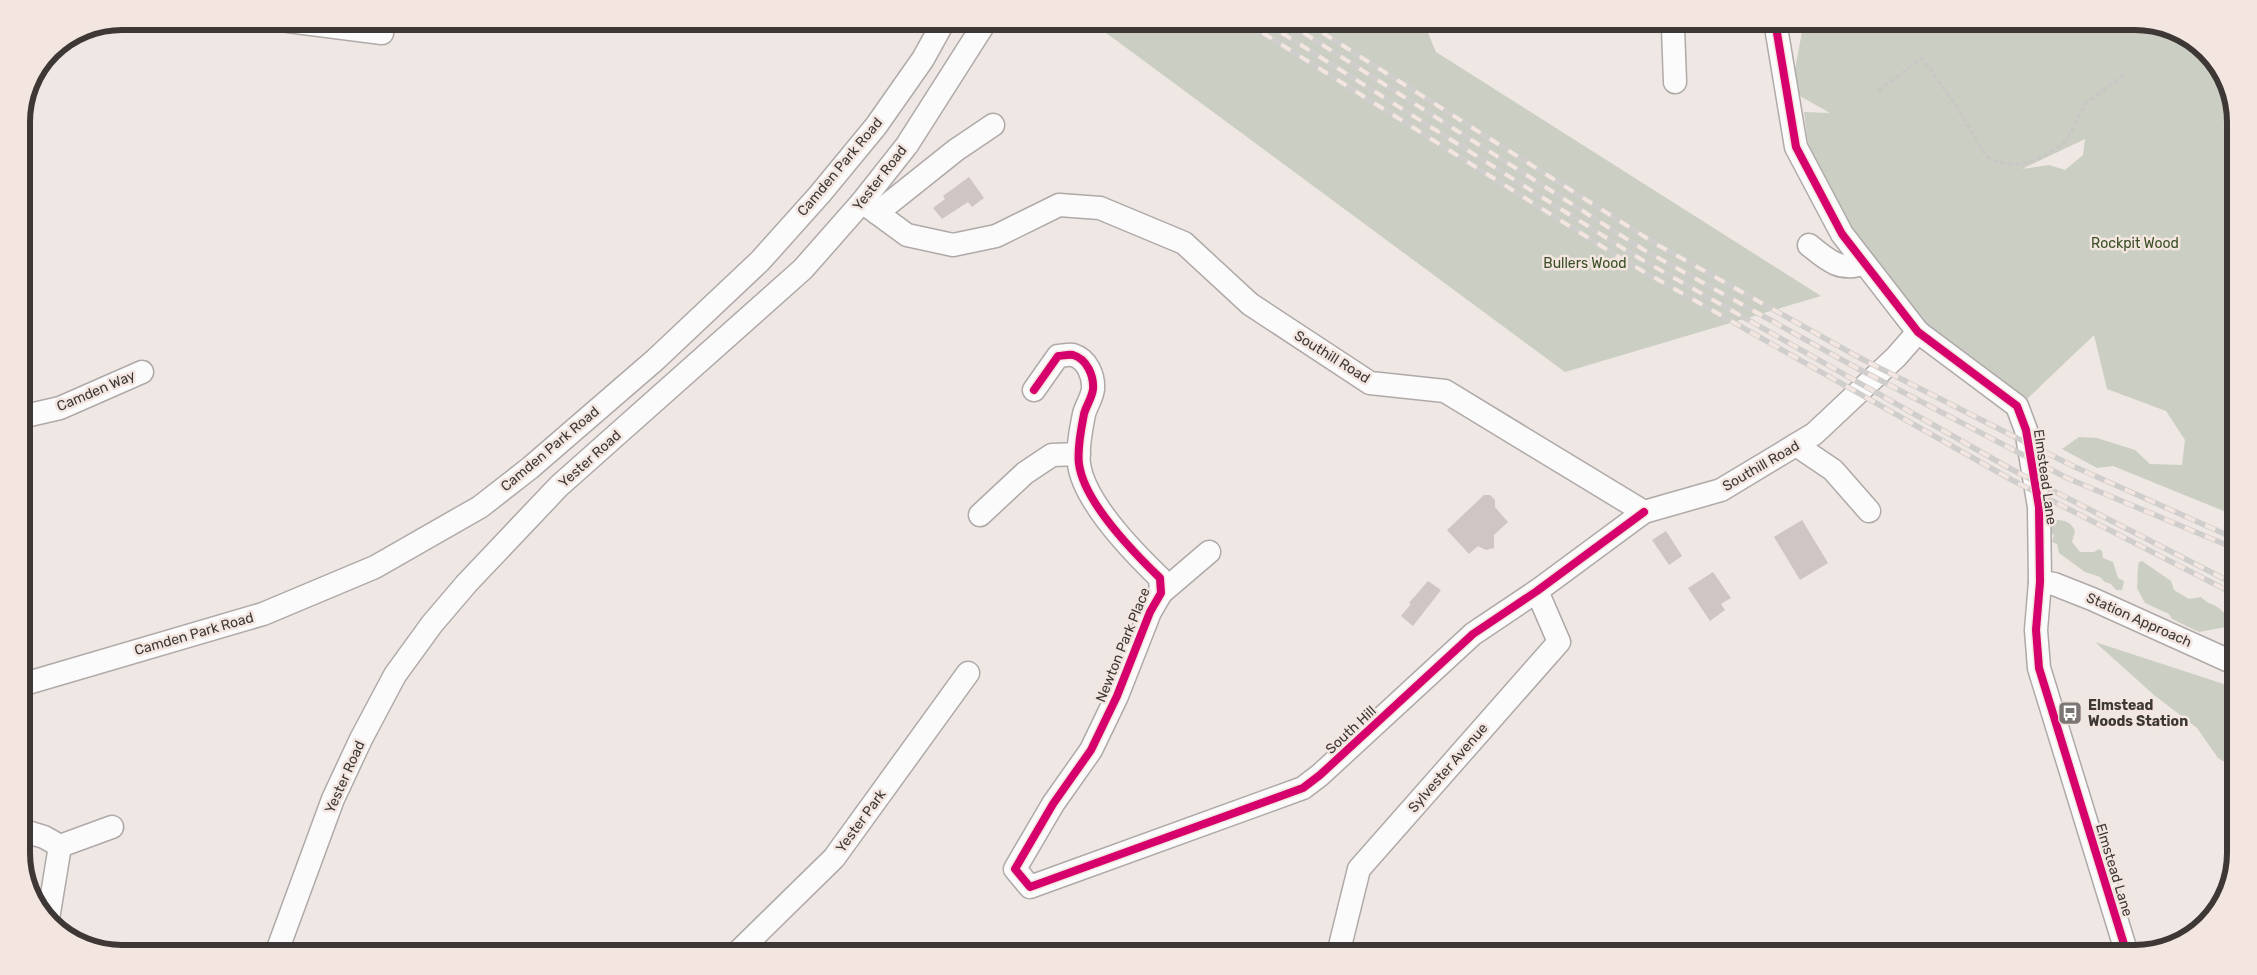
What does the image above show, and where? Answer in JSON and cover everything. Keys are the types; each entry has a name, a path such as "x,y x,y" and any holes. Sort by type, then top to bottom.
{"street":[{"path":"358,30 382,33"},
{"name":"Camden Park Road","path":"30,683 263,614 375,567 480,507 530,468 655,360 760,261 820,194 876,126 923,58 939,30"},
{"name":"Yester Road","path":"279,945 333,799 361,739 395,675 432,624 467,583 560,486 803,269 869,207 906,145 980,30"},
{"path":"1673,30 1675,82"},
{"name":"Elmstead Lane","path":"1776,30 1796,147 1842,234 1918,332 2017,406 2026,430 2039,507 2040,582 2036,630 2039,668 2124,945"},
{"path":"869,207 994,125"},
{"name":"Southill Road","path":"869,207 907,235 953,245 996,236 1059,205 1100,208 1184,243 1250,304 1370,383 1445,391 1644,512 1721,490 1814,434 1896,357 1918,332"},
{"path":"1809,245 1840,267 1855,267 1864,263"},
{"name":"Newton Park Place","path":"1034,390 1058,356 1073,355 1085,362 1090,372 1093,389 1084,414 1079,464 1088,490 1112,526 1142,561 1160,578 1161,593"},
{"name":"Camden Way","path":"30,415 60,408 142,372"},
{"path":"1796,445 1832,470 1869,511"},
{"path":"980,515 1025,473 1052,456 1079,454"},
{"name":"South Hill","path":"1030,887 1303,788 1473,634 1537,591 1644,512"},
{"name":"Newton Park Place","path":"1030,887 1015,869 1053,804 1091,750 1116,696 1150,612 1161,593 1209,552"},
{"name":"Station Approach","path":"2040,582 2054,584 2092,599 2227,660"},
{"name":"Sylvester Avenue","path":"1340,945 1359,869 1558,642 1537,591"},
{"name":"Yester Park","path":"745,945 834,858 968,673"},
{"path":"30,833 44,837 60,846 112,827"},
{"path":"50,910 60,846"}],"path":[{"path":"1878,91 1922,58 1955,104 1986,156 2010,165 2031,161 2062,144 2067,140 2085,104 2124,76"}],"green space":[{"name":"Bullers Wood","path":"1102,30 1427,30 1436,52 1821,296 1565,372"},
{"name":"Rockpit Wood","path":"1802,30 2136,30 2171,37 2181,42 2200,57 2218,81 2227,116 2227,512 2113,466 2097,468 2062,449 2079,437 2097,438 2135,450 2150,464 2182,465 2185,440 2166,411 2107,389 2094,335 2027,399 1924,326 1850,225 1808,144 1804,112 1830,113 1791,91","holes":["2085,139 2083,155 2065,170 2049,165 2022,169"]},
{"path":"2055,520 2065,521 2072,525 2075,531 2072,542 2080,552 2094,552 2099,549 2102,551 2103,558 2113,562 2118,578 2124,581 2122,590 2116,590 2111,584 2105,582 2100,577 2085,572 2059,553 2057,544 2052,542 2054,535 2050,532 2052,522"},
{"path":"2142,561 2171,581 2174,590 2189,599 2201,597 2227,613 2227,630 2226,627 2199,632 2172,619 2169,614 2145,603 2137,588 2139,562"},
{"path":"2095,642 2227,685 2227,764 2218,758 2197,728 2154,695"}],"building":[{"path":"969,177 984,198 972,207 968,202 942,219 933,208 945,199 943,196"},
{"path":"1484,495 1490,495 1495,500 1495,507 1508,522 1494,535 1494,548 1486,550 1478,546 1469,554 1447,530"},
{"path":"1802,520 1828,563 1800,580 1774,537"},
{"path":"1666,531 1682,556 1669,565 1652,540"},
{"path":"1713,572 1731,598 1721,604 1725,610 1710,621 1688,588"},
{"path":"1428,581 1441,590 1413,626 1401,616 1411,604 1409,603"}],"railway":[{"path":"1258,30 1625,261 2012,480 2227,590"},
{"path":"1277,30 1632,254 2011,469 2227,580"},
{"path":"1299,30 1644,250 1855,367 2067,478 2227,545"},
{"path":"1318,30 1656,244 1860,358 2075,467 2227,535"}],"cycle path":[{"path":"1776,30 1796,147 1842,234 1918,332 2017,406 2026,430 2039,507 2040,582 2036,630 2039,668 2124,945"},
{"path":"1034,390 1058,356 1073,355 1086,364 1092,379 1093,389 1084,414 1080,439 1079,464 1083,479 1090,494 1111,526 1160,578 1161,593 1150,612 1117,696 1091,750 1053,804 1015,869 1030,887 1303,788 1320,775 1473,634 1537,591 1644,512"}],"place":[{"name":"Elmstead Woods Station","path":"2070,713"}]}
